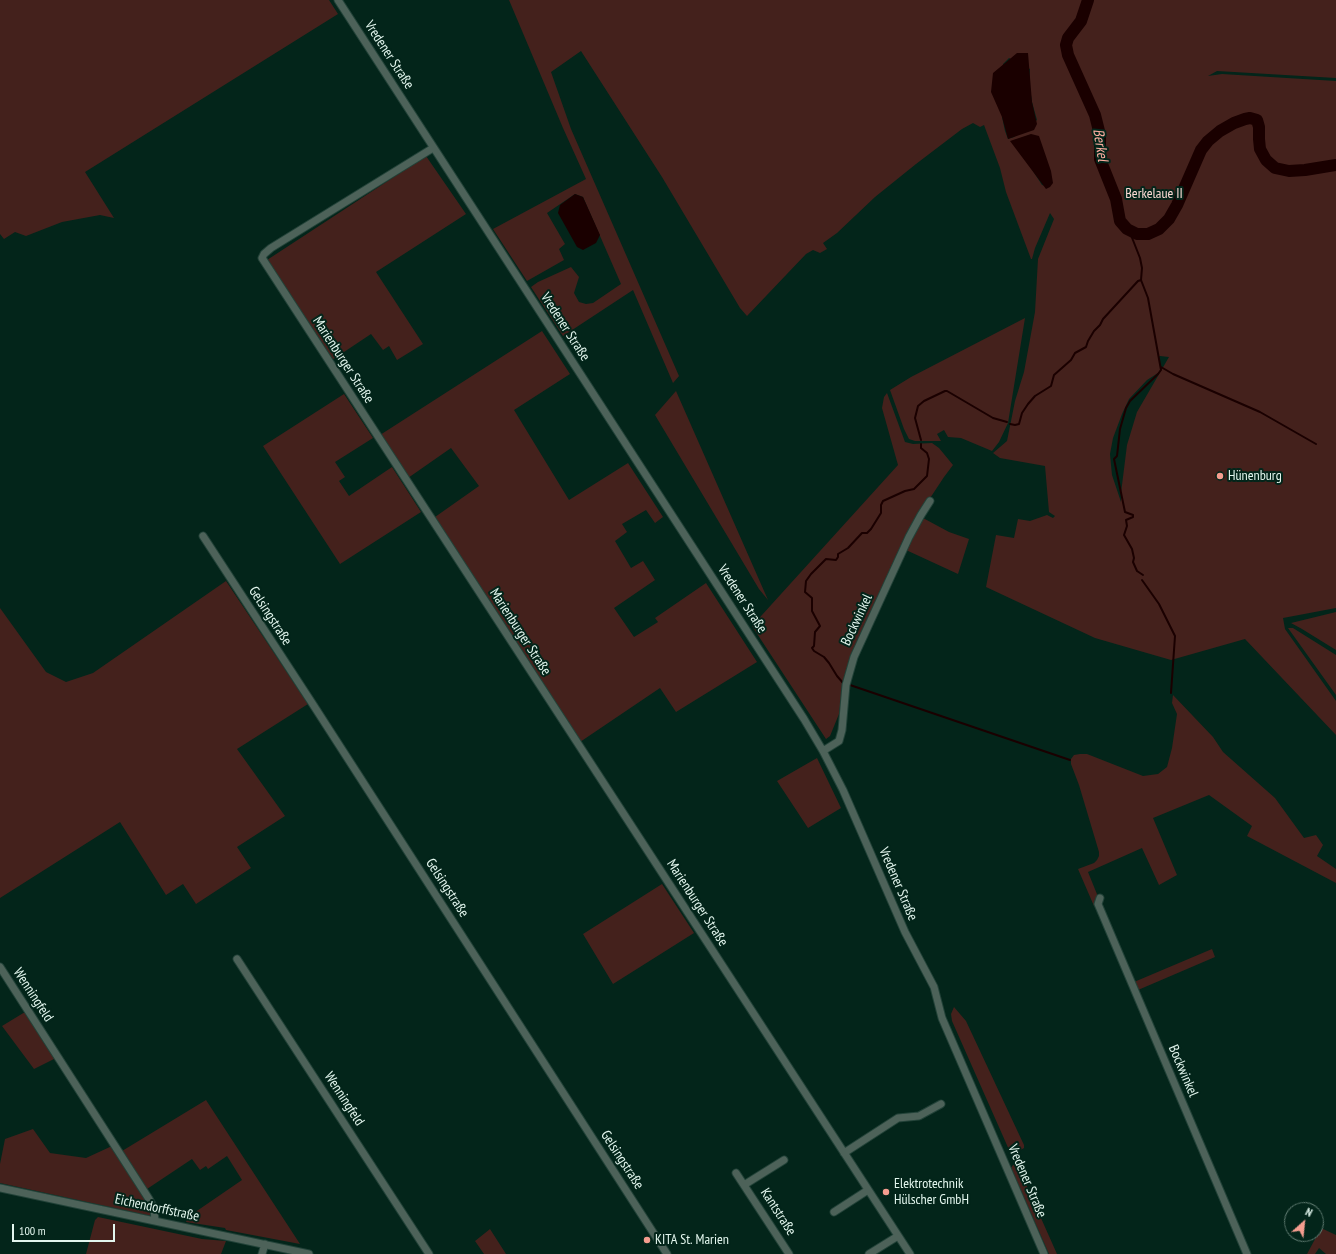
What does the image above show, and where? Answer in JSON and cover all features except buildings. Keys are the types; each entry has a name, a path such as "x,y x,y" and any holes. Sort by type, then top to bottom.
{"street":[{"name":"Vredener Straße","path":"338,0 796,705 823,751 843,790 905,932 934,987 942,1018 1044,1254"},
{"name":"Marienburger Straße","path":"433,148 271,248 262,258 910,1254"},
{"name":"Bockwinkel","path":"823,751 839,741 842,730 846,685 854,658 909,537 920,515 930,501"},
{"name":"Gelsingstraße","path":"203,536 668,1254"},
{"name":"Bockwinkel","path":"1100,898 1098,904 1247,1254"},
{"name":"Wenningfeld","path":"237,959 429,1254"},
{"name":"Wenningfeld","path":"0,967 149,1199 154,1208 155,1221"},
{"path":"844,1153 898,1118 919,1116 940,1104"},
{"name":"Kantstraße","path":"744,1184 784,1160"},
{"name":"Kantstraße","path":"736,1173 789,1254"},
{"name":"Eichendorffstraße","path":"0,1188 309,1254"},
{"path":"834,1212 868,1190"},
{"path":"869,1254 898,1236"},
{"path":"262,1254 265,1244"}],"green space":[{"path":"0,0 329,0 338,14 85,172 114,218 100,215 62,222 26,236 15,232 4,239 0,234"},
{"name":"Berkelaue II","path":"509,0 1336,0 1336,78 1217,71 1208,76 1222,74 1336,81 1336,608 1283,618 1285,629 1336,701 1336,735 1245,639 1171,660 1095,638 986,587 996,535 1014,538 1018,519 1030,521 1047,515 1053,518 1055,516 1049,512 1045,466 1000,458 993,453 1007,441 1015,401 1024,372 1035,312 1038,259 1054,219 1050,213 1031,259 1006,192 1000,168 984,125 980,127 973,123 962,129 875,197 837,233 823,243 827,249 820,253 813,250 806,254 747,316 740,308 662,177 581,51 551,72 571,129 679,376 673,383 633,290 563,336 531,287 538,282 571,267 579,277 574,293 579,302 586,304 593,303 621,284 583,197 575,194 547,213 565,244 559,249 564,260 527,281 493,229 586,179","holes":["1009,58 1030,69 1029,81 1032,102 1037,120 1014,137 1008,139 1002,117 1003,64","1011,141 1050,187 1042,185","1158,357 1169,357 1137,412 1127,445 1121,502 1112,475 1110,454 1113,438 1129,399 1147,380 1160,370 1161,367"]},
{"path":"426,156 466,214 376,272 423,344 397,360 389,346 383,350 371,334 332,360 267,260"},
{"path":"1025,318 1008,423 999,442 992,451 961,438 948,437 944,430 937,434 941,441 915,441 909,439 890,390 911,377"},
{"path":"542,331 570,374 514,410 569,500 628,463 663,517 655,523 646,510 622,524 627,532 615,541 631,568 643,561 655,580 614,608 634,637 658,622 655,618 706,583 757,662 676,712 660,688 580,742 435,517 479,486 451,448 408,478 380,435"},
{"path":"676,391 768,600 759,589 655,415"},
{"path":"887,393 905,442 913,444 932,443 939,448 953,465 913,524 859,637 842,690 839,714 830,736 826,739 752,626 898,465 882,408 884,397"},
{"path":"344,394 373,438 335,462 345,477 339,481 349,496 392,467 421,512 340,564 263,446"},
{"path":"923,518 949,532 969,539 958,574 906,550"},
{"path":"226,581 308,704 237,749 285,816 237,847 251,868 196,904 183,884 166,895 120,822 0,898 0,608 46,672 66,682 93,673"},
{"path":"1336,612 1336,650 1291,623"},
{"path":"1288,628 1293,628 1336,655 1336,695"},
{"path":"1173,695 1213,737 1223,752 1275,798 1304,838 1316,835 1323,845 1317,856 1336,869 1336,883 1247,836 1252,826 1209,795 1153,818 1177,875 1159,885 1142,848 1088,872 1103,909 1094,906 1078,869 1094,863 1099,856 1099,852 1079,785 1071,764 1071,759 1074,755 1087,754 1143,776 1158,774 1167,767 1172,748 1177,714 1172,703"},
{"path":"817,758 841,808 808,828 777,781"},
{"path":"662,884 694,933 613,984 583,934"},
{"path":"1212,949 1215,957 1138,990 1134,982"},
{"path":"954,1007 966,1021 1024,1145 1024,1148 1014,1154 1010,1152 952,1021 951,1014"},
{"path":"25,1012 56,1058 34,1069 2,1026"},
{"path":"206,1100 300,1244 226,1230 225,1228 186,1222 188,1217 242,1180 227,1156 208,1169 206,1166 200,1170 192,1159 147,1189 122,1151"},
{"path":"33,1129 50,1153 86,1158 112,1146 151,1209 151,1216 0,1183 0,1164 5,1139"},
{"path":"1018,1163 1057,1254 1049,1254 1011,1168 1013,1165"},
{"path":"98,1217 202,1239 226,1241 221,1254 86,1254 95,1220"},
{"path":"490,1229 506,1254 484,1254 475,1241"},
{"path":"1324,1229 1336,1235 1336,1254 1326,1254 1319,1248 1315,1254 1307,1254 1313,1242 1324,1242"}],"shaded area":[{"path":"1017,53 1028,53 1032,102 1037,124 1034,130 1008,139 1002,117 991,92 993,73"},
{"path":"1031,134 1039,136 1051,171 1053,183 1046,189 1010,141"},
{"path":"575,194 583,197 600,235 596,243 583,250 577,247 558,213 560,205"}],"waterway":[{"name":"Berkel","path":"1088,0 1081,21 1068,38 1066,45 1068,55 1095,115 1100,135 1100,159 1116,199 1120,221 1127,229 1137,234 1148,234 1159,229 1169,219 1177,205 1201,150 1208,141 1220,131 1245,119 1250,118 1257,120 1259,127 1260,149 1266,160 1275,168 1289,171 1336,165"},
{"path":"1129,230 1140,258 1142,268 1141,280 1148,298 1161,370 1130,401 1126,408 1120,429 1117,456 1114,459 1125,512 1133,515 1133,517 1126,520 1127,526 1124,535 1132,549 1134,558 1133,562 1137,571 1143,575"},
{"path":"1010,424 1019,424 1022,413 1028,404 1035,396 1051,386 1054,375 1071,360 1075,353 1086,347 1094,331 1103,319 1138,281 1141,280"},
{"path":"1161,367 1173,374 1260,412 1316,444"},
{"path":"921,440 915,418 918,406 924,401 945,391 993,418 1007,422"},
{"path":"844,684 824,657 812,648 814,646 815,632 820,626 812,611 812,598 805,592 806,581 826,559 836,560 838,554 848,548 862,533 867,533 871,529 881,513 881,505 883,501 905,491 914,489 927,476 929,459 927,453 921,448 921,444"},
{"path":"1142,580 1159,604 1175,636 1171,693"},
{"path":"850,685 1070,760"}],"place":[{"name":"Hünenburg","path":"1220,476"},
{"name":"Elektrotechnik Hülscher GmbH","path":"886,1192"},
{"name":"KITA St. Marien","path":"647,1240"}]}
